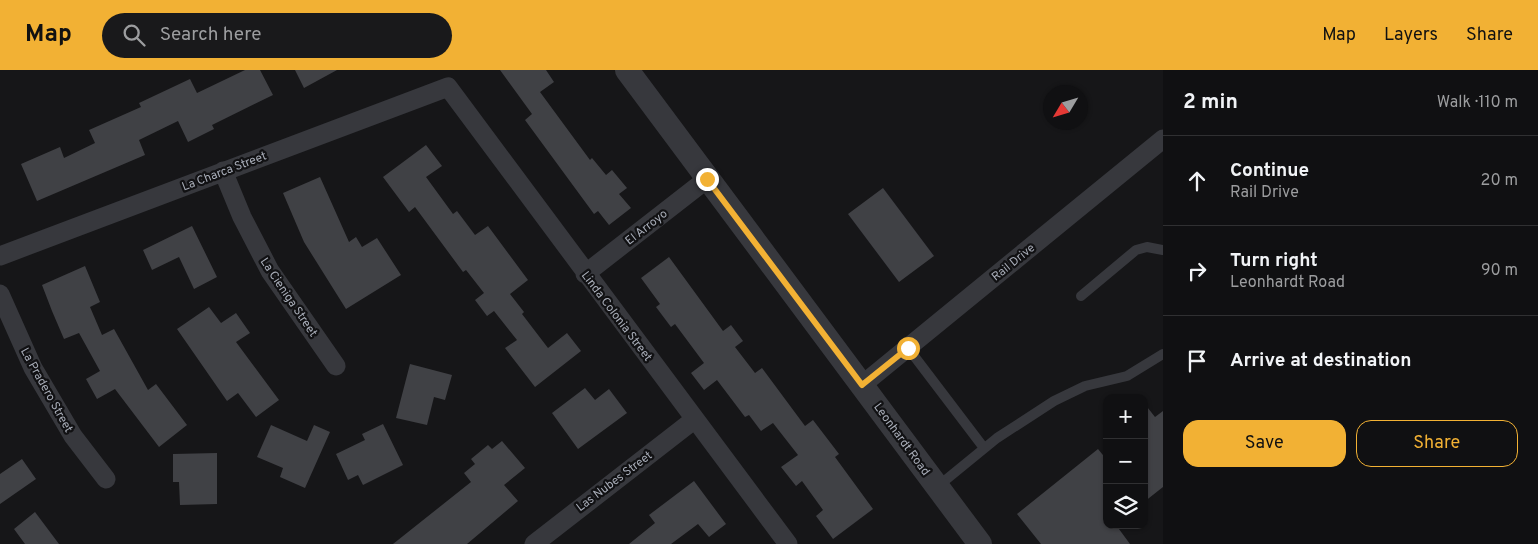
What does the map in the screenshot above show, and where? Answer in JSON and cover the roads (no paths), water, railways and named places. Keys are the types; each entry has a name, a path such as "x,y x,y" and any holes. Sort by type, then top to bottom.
{"street":[{"name":"Leonhardt Road","path":"627,70 980,544"},
{"name":"La Charca Street","path":"0,256 448,87"},
{"name":"Linda Colonia Street","path":"448,87 585,274 788,544"},
{"name":"Rail Drive","path":"862,385 1163,139"},
{"name":"La Cieniga Street","path":"223,171 242,218 270,271 336,366"},
{"name":"El Arroyo","path":"585,274 707,179"},
{"name":"La Pradero Street","path":"0,294 33,368 73,436 106,478"},
{"name":"Las Nubes Street","path":"534,544 695,419"}],"lane":[{"path":"1081,296 1136,250 1147,247 1163,250"},
{"path":"908,348 984,448"},
{"path":"937,487 984,448 1054,401 1085,386 1127,376 1163,354"}]}
